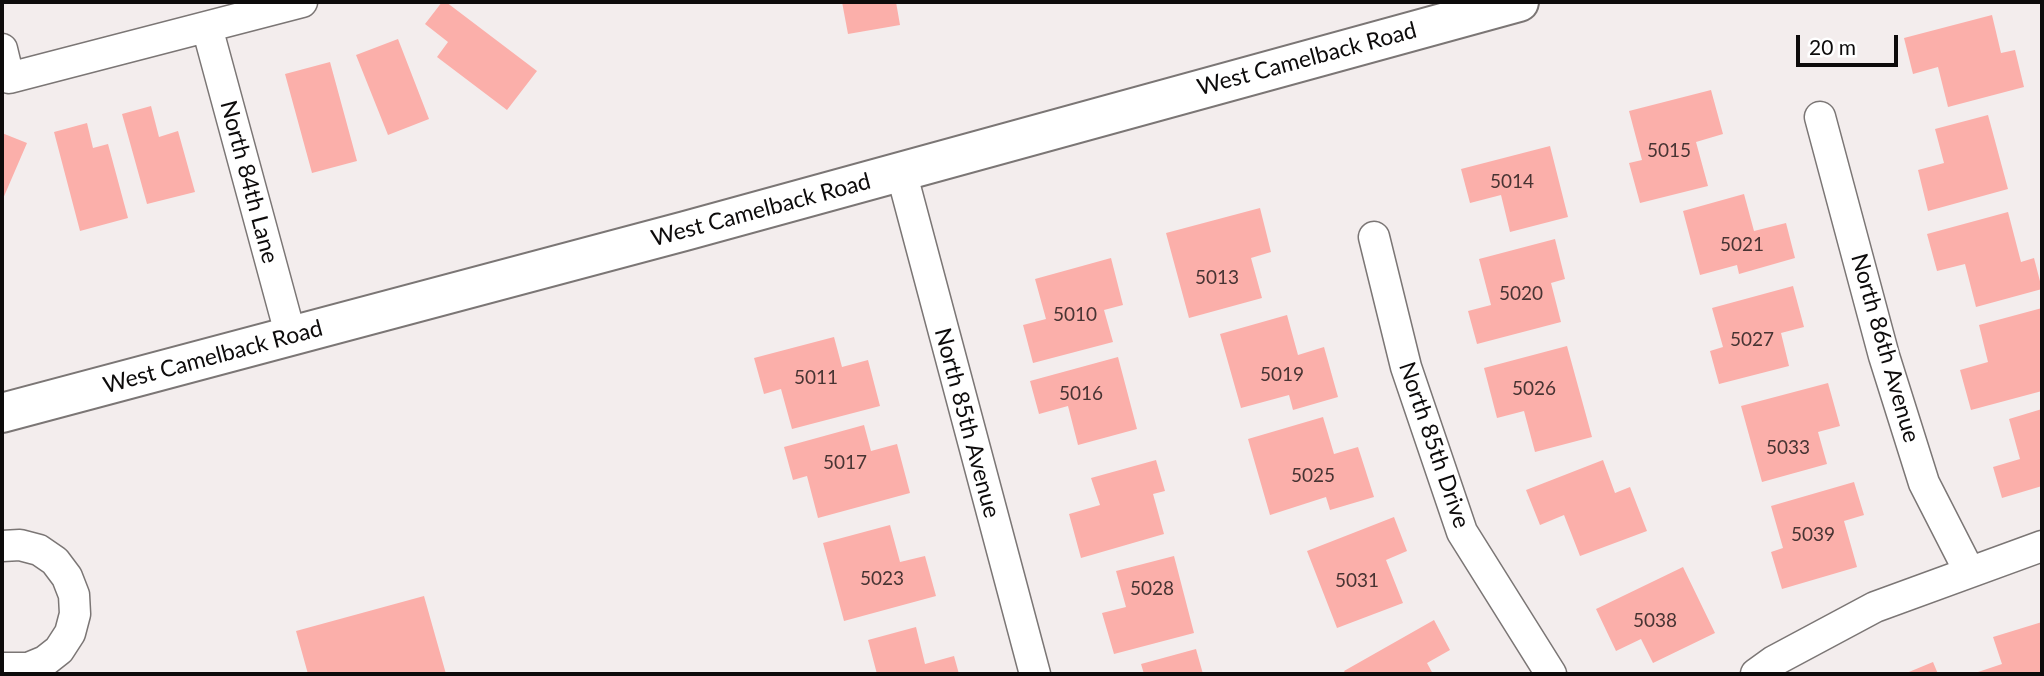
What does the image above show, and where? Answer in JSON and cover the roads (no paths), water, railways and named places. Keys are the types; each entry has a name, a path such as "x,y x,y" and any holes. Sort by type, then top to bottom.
{"main road":[{"name":"West Camelback Road","path":"2,414 1518,2"}],"street":[{"path":"2,49 9,79 302,2"},
{"name":"North 84th Lane","path":"207,27 291,337"},
{"name":"North 86th Avenue","path":"1820,117 1884,356 1924,483 1969,571"},
{"name":"North 85th Avenue","path":"901,171 1035,674"},
{"name":"North 85th Drive","path":"1374,237 1406,367 1462,532 1551,674"},
{"path":"2,545 20,545 39,550 55,561 67,577 74,595 75,614 60,662 45,661 28,668 2,668"},
{"path":"1756,674 1774,661 1875,607 2042,546"}]}
